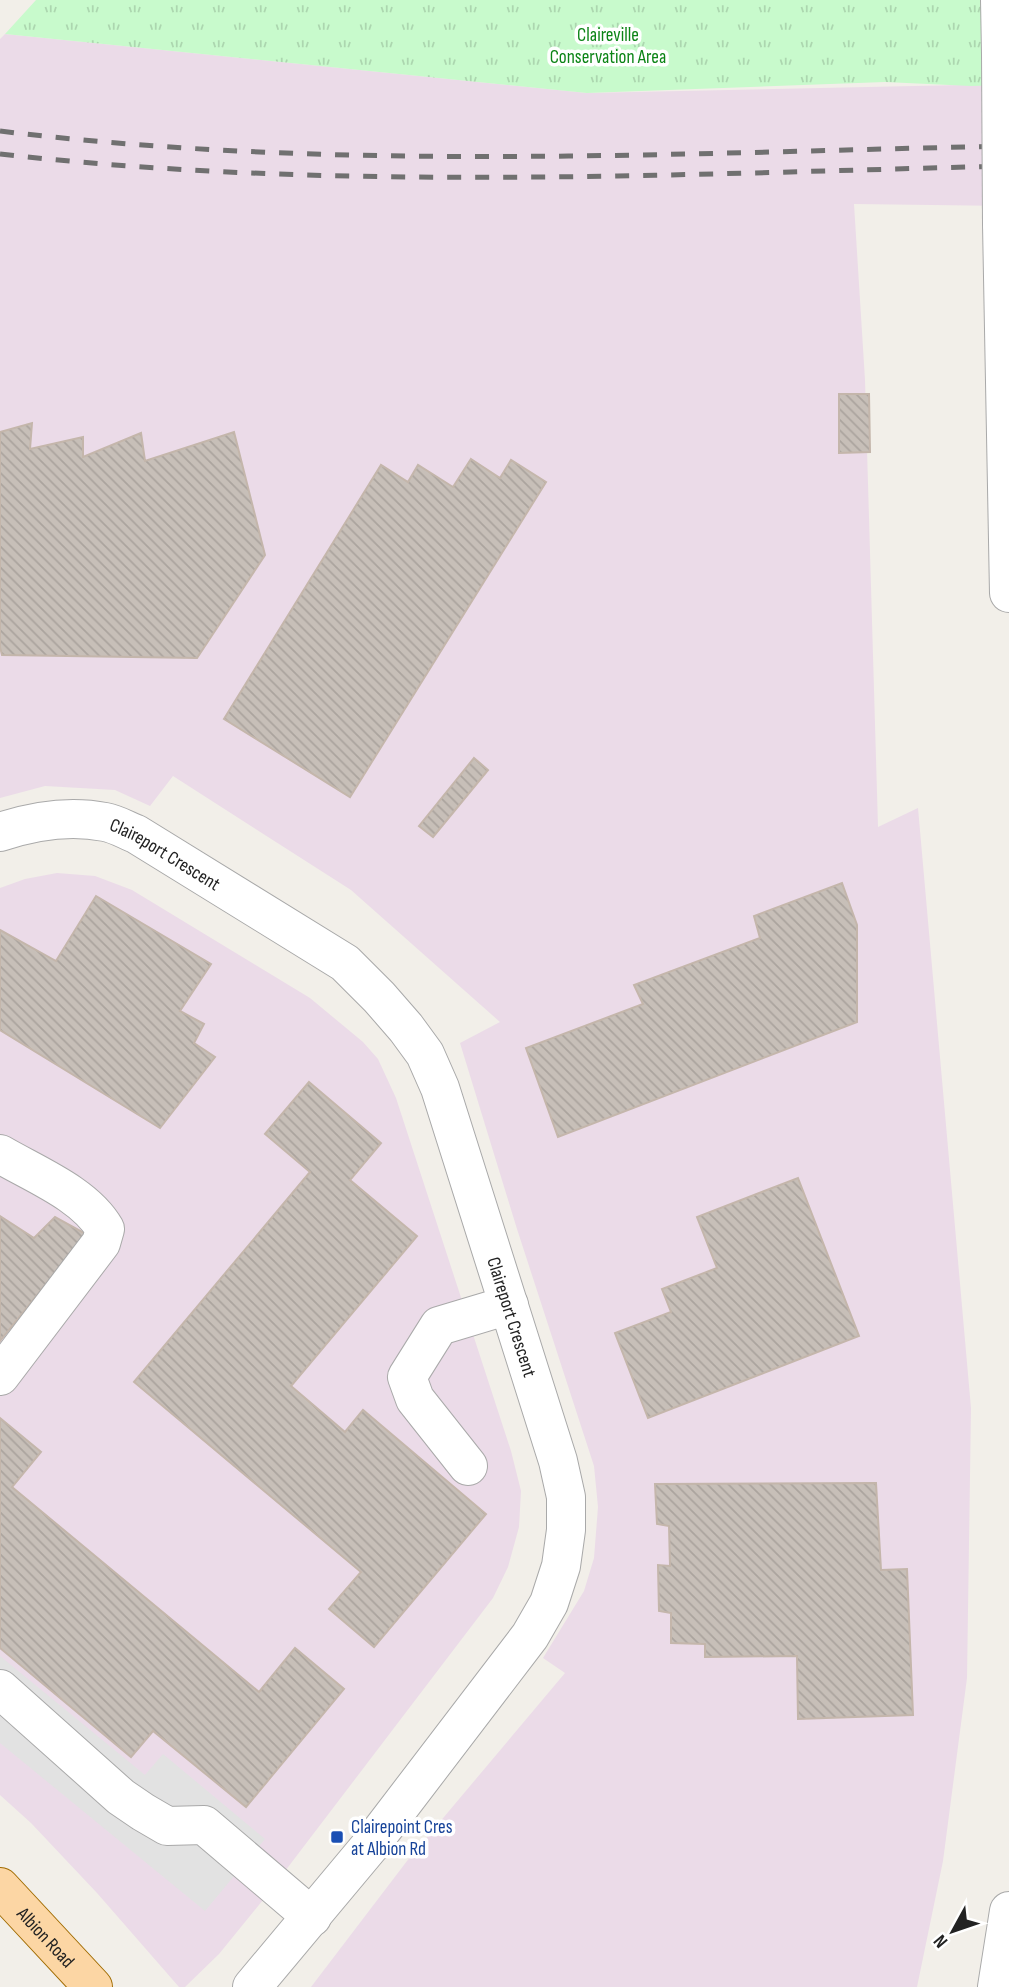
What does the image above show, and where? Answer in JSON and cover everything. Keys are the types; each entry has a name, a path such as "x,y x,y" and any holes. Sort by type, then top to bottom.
{"main road":[{"name":"Albion Road","path":"0,1887 93,1987"}],"street":[{"path":"1000,0 1009,593"},
{"name":"Claireport Crescent","path":"0,832 44,821 75,819 107,822 136,834 345,963 379,997 425,1054 440,1088 558,1461 566,1497 566,1530 561,1566 549,1603 522,1646 369,1847 252,1987"},
{"path":"0,1154 83,1202 97,1215 105,1229 101,1243 0,1376"},
{"path":"468,1466 415,1399 407,1377 439,1326 509,1305"},
{"path":"0,1689 121,1797 167,1826 204,1825 312,1917"},
{"path":"997,1987 1009,1911"}],"shaded area":[{"path":"5,34 587,93 1009,84 1009,206 854,204 865,380 878,827 918,808 971,1408 967,1678 943,1861 917,1987 311,1987 407,1861 565,1673 543,1658 584,1591 594,1558 598,1507 594,1466 460,1043 500,1022 351,890 173,776 150,806 115,790 45,786 0,798 0,39"},
{"path":"57,873 95,876 132,890 310,998 363,1042 378,1059 396,1098 511,1451 521,1491 519,1527 508,1567 493,1598 263,1900 219,1954 185,1987 179,1987 97,1893 31,1823 0,1795 0,888 25,879"},
{"path":"0,1656 145,1775 163,1754 265,1839 205,1911 0,1743"}],"green space":[{"name":"Claireville Conservation Area","path":"36,0 1009,0 1009,85 885,82 587,93 5,34"}],"building":[{"path":"839,394 869,394 870,452 839,453"},
{"path":"32,423 30,449 83,437 83,457 141,433 145,461 234,432 265,555 197,658 2,655 0,432"},
{"path":"471,459 500,478 511,460 546,482 350,797 224,719 381,465 408,482 418,465 453,487"},
{"path":"474,758 488,770 433,837 419,826"},
{"path":"842,883 857,925 857,1022 558,1137 526,1048 643,1004 634,985 760,938 754,916"},
{"path":"96,896 211,964 180,1011 204,1024 194,1043 215,1057 160,1128 0,1030 0,930 56,961"},
{"path":"309,1082 381,1143 350,1180 417,1236 291,1386 345,1432 363,1410 486,1514 374,1647 329,1609 361,1572 134,1382 310,1172 265,1134"},
{"path":"798,1178 859,1336 648,1418 615,1333 671,1312 662,1289 717,1268 697,1217"},
{"path":"0,1216 34,1238 55,1217 86,1234 0,1341"},
{"path":"0,1418 41,1452 12,1487 259,1692 295,1648 344,1689 246,1807 153,1731 131,1757 0,1648"},
{"path":"876,1483 881,1570 907,1569 913,1715 798,1719 797,1656 705,1657 705,1644 671,1643 671,1613 659,1611 658,1565 670,1566 669,1526 657,1524 655,1484"}],"railway":[{"path":"0,131 126,144 378,156 631,155 1009,146"},
{"path":"0,154 126,166 378,177 630,176 1009,166"}],"place":[{"name":"Clairepoint Cres at Albion Rd","path":"337,1837"}]}
